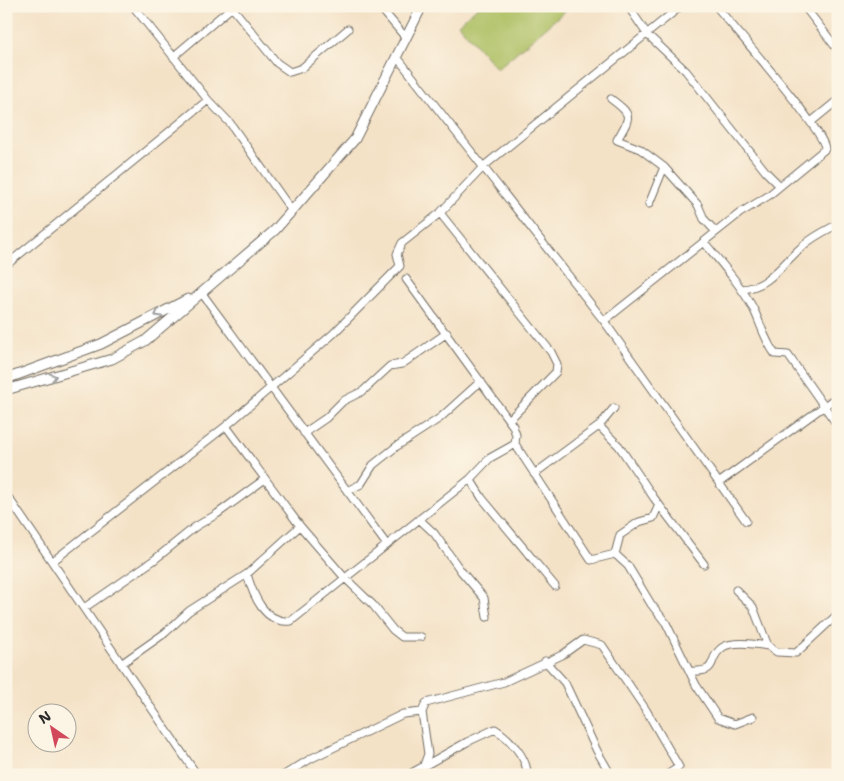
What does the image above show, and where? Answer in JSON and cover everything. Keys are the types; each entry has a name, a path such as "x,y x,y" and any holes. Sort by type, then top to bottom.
{"street":[{"path":"133,6 208,100 230,123 292,211"},
{"path":"379,6 406,38"},
{"path":"6,390 112,360 145,342 275,230 355,139 422,6"},
{"path":"628,6 647,34 686,71 766,172 780,186"},
{"path":"53,561 226,426 270,386 312,353 400,266 397,254 402,243 440,213 484,166 680,6"},
{"path":"604,321 740,213 780,186 825,150 825,144 811,122 716,6"},
{"path":"804,6 838,50"},
{"path":"173,57 232,7 281,66 290,72 302,68 348,29"},
{"path":"397,57 604,321 746,521"},
{"path":"611,98 624,108 628,116 627,126 617,140 634,146 654,158 664,167 698,205 704,219 716,232"},
{"path":"10,262 208,100"},
{"path":"811,122 838,100"},
{"path":"649,204 664,167"},
{"path":"440,213 551,352 557,364 556,372 509,420"},
{"path":"741,289 755,288 768,281 805,243 838,224"},
{"path":"704,242 741,289 753,310 765,339 775,354 788,355 838,426"},
{"path":"406,279 509,420 516,435 515,444 592,560 615,554"},
{"path":"6,379 101,344 201,292"},
{"path":"201,292 387,545"},
{"path":"304,433 326,418 343,401 363,391 390,366 402,364 447,333"},
{"path":"101,344 112,360"},
{"path":"347,490 361,484 373,465 397,446 440,418 481,381"},
{"path":"720,482 838,396"},
{"path":"534,474 599,426 614,408"},
{"path":"226,426 300,526 344,577 402,637 421,637"},
{"path":"599,426 619,446 704,564"},
{"path":"248,574 252,594 263,611 283,622 291,621 324,596 344,577 470,479 490,458 515,444"},
{"path":"84,608 154,560 181,537 223,510 265,478"},
{"path":"470,479 482,498 555,586"},
{"path":"6,494 197,775"},
{"path":"615,554 620,535 639,522 653,518 660,505"},
{"path":"418,519 434,533 461,571 484,598 488,617"},
{"path":"121,664 165,633 189,611 248,574 300,526"},
{"path":"615,554 628,566 651,604 666,623 689,670 718,718 735,724 754,717"},
{"path":"736,590 754,607 768,646"},
{"path":"689,670 703,672 709,669 721,648 735,642 768,646 778,652 796,653 838,614"},
{"path":"424,765 428,754 422,712 426,702 504,682 545,661 562,655 583,640 602,645 646,710 679,767 667,775"},
{"path":"545,661 565,683 597,751 611,775"},
{"path":"284,775 312,758 403,714 422,712"},
{"path":"408,775 495,729 508,737 527,768 527,775"}],"green space":[{"path":"479,6 561,6 565,11 497,69 458,24"}]}
